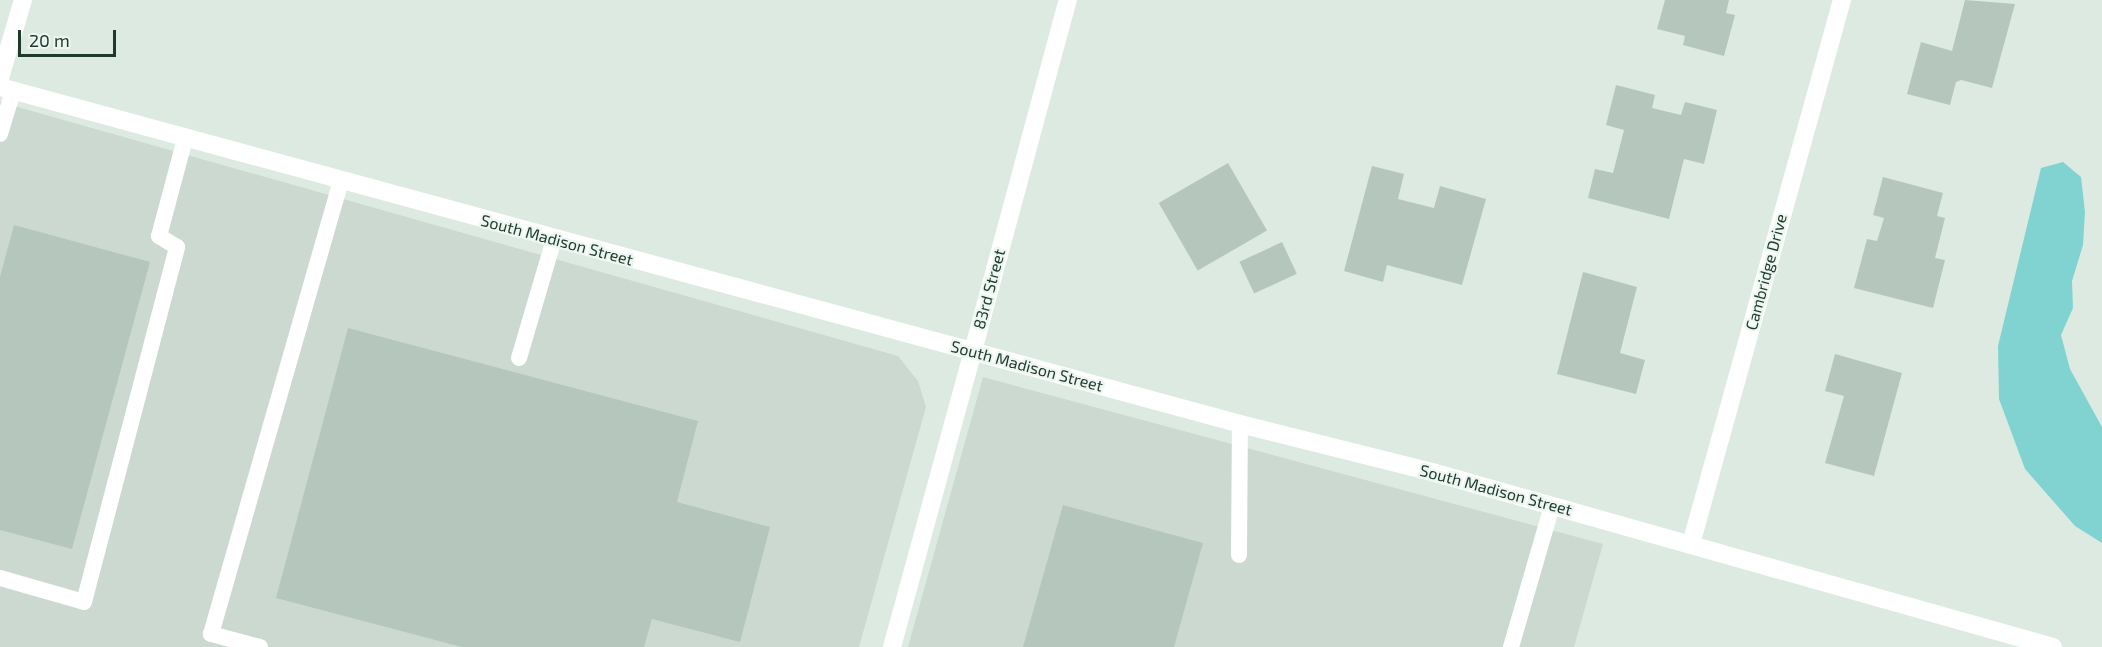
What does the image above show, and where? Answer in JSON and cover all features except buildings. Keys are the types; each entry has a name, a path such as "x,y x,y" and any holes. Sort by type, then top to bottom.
{"street":[{"path":"4,85 23,0"},
{"name":"83rd Street","path":"892,647 1068,0"},
{"name":"Cambridge Drive","path":"1691,544 1842,0"},
{"name":"South Madison Street","path":"4,85 340,182 1691,544 2006,640 2053,647"}],"lane":[{"path":"0,134 4,85"},
{"path":"0,578 84,602 177,247 159,236 185,139"},
{"path":"260,647 211,634 340,182"},
{"path":"519,358 554,239"},
{"path":"1239,555 1240,424"},
{"path":"1511,647 1552,506"}],"shaded area":[{"path":"0,102 898,356 918,381 926,407 859,647 0,647"},
{"path":"983,377 1603,544 1574,647 908,647"}],"water":[{"path":"2063,162 2081,177 2085,212 2083,245 2072,281 2073,308 2061,335 2070,369 2102,427 2102,543 2075,526 2025,469 1999,399 1998,346 2041,168"}]}
